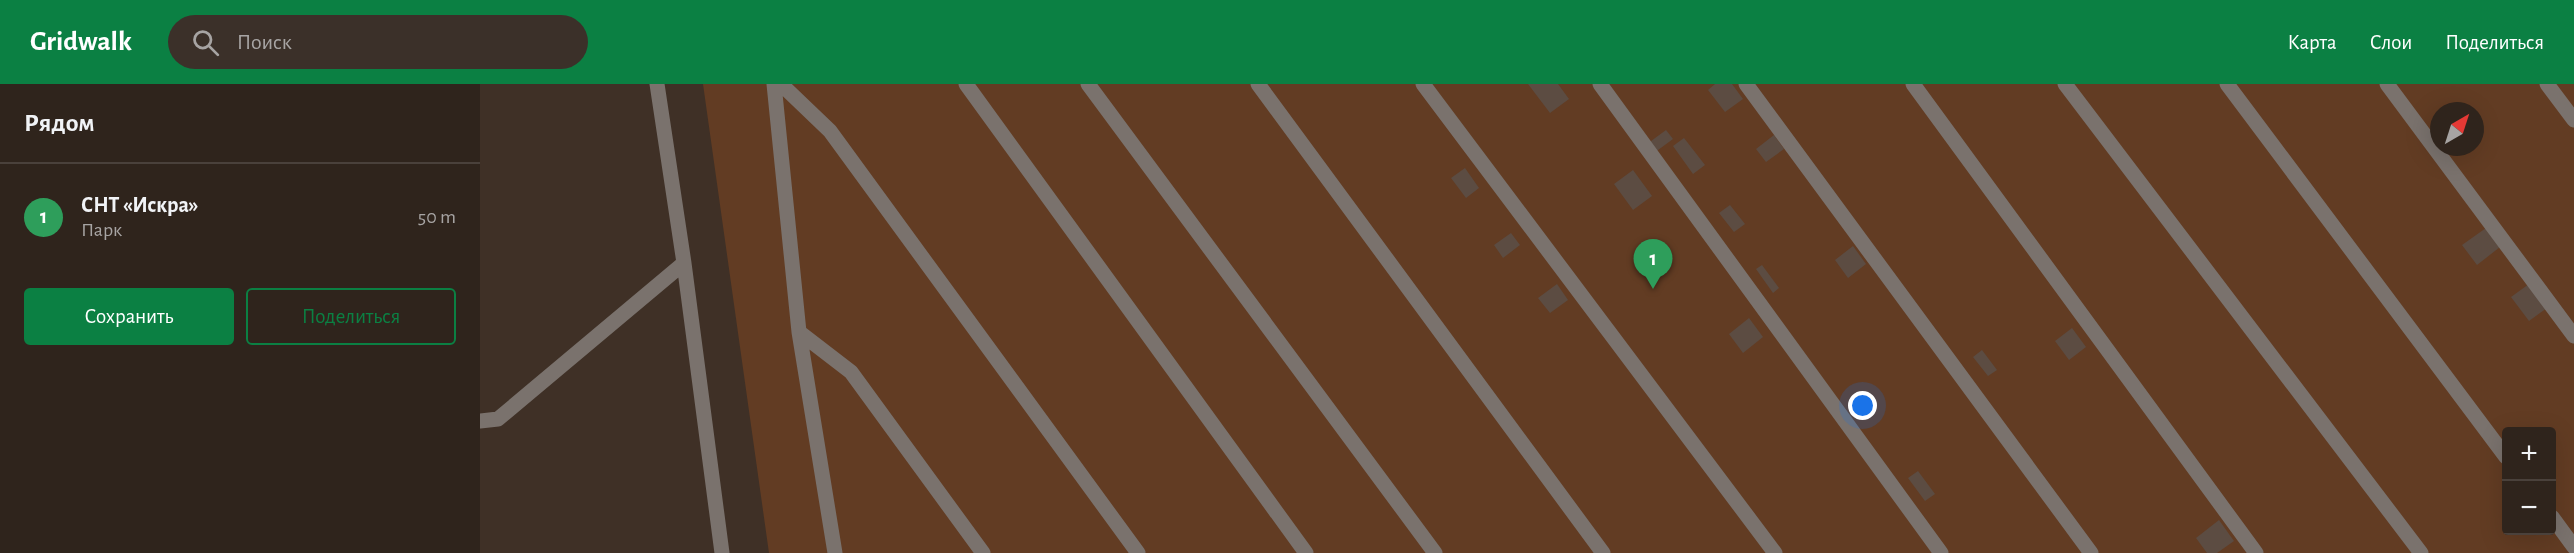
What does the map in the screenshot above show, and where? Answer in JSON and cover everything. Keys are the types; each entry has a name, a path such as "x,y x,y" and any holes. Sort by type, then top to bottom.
{"lane":[{"path":"657,84 684,263 722,553"},
{"path":"774,84 799,332 835,553"},
{"path":"781,84 830,131 1138,553"},
{"path":"966,84 1306,553"},
{"path":"1088,84 1435,553"},
{"path":"1258,84 1603,553"},
{"path":"1423,84 1775,553"},
{"path":"1600,84 1941,553"},
{"path":"1746,84 2091,553"},
{"path":"1913,84 2256,553"},
{"path":"2065,84 2421,553"},
{"path":"2227,84 2502,452"},
{"path":"2387,84 2574,336"},
{"path":"2547,84 2574,120"},
{"path":"480,421 498,419 684,263"},
{"path":"799,332 851,372 983,553"},
{"path":"2556,522 2574,547"}],"shaded area":[{"path":"703,84 2574,84 2574,553 769,553"}],"building":[{"path":"1528,84 1558,84 1569,99 1550,113"},
{"path":"1715,84 1732,84 1743,99 1725,112 1708,90"},
{"path":"1666,130 1673,139 1654,153 1647,144"},
{"path":"1774,135 1784,149 1766,162 1756,149"},
{"path":"1684,138 1705,165 1693,174 1673,146"},
{"path":"1465,168 1479,188 1466,198 1451,178"},
{"path":"1633,170 1652,196 1633,210 1614,184"},
{"path":"1730,205 1745,224 1734,232 1719,213"},
{"path":"2486,228 2500,247 2477,265 2462,245"},
{"path":"1511,233 1520,245 1503,258 1494,245"},
{"path":"1853,246 1866,264 1848,278 1835,260"},
{"path":"1762,265 1779,288 1773,293 1756,269"},
{"path":"1557,284 1568,300 1550,313 1538,298"},
{"path":"2529,284 2547,308 2529,321 2511,297"},
{"path":"1749,318 1763,337 1743,353 1729,334"},
{"path":"2072,328 2086,347 2069,360 2055,341"},
{"path":"1982,350 1997,370 1988,376 1973,357"},
{"path":"1918,471 1935,494 1925,501 1908,478"},
{"path":"2219,520 2234,541 2217,553 2207,553 2196,538"}],"place":[{"name":"СНТ «Искра»","path":"1653,289"}]}
